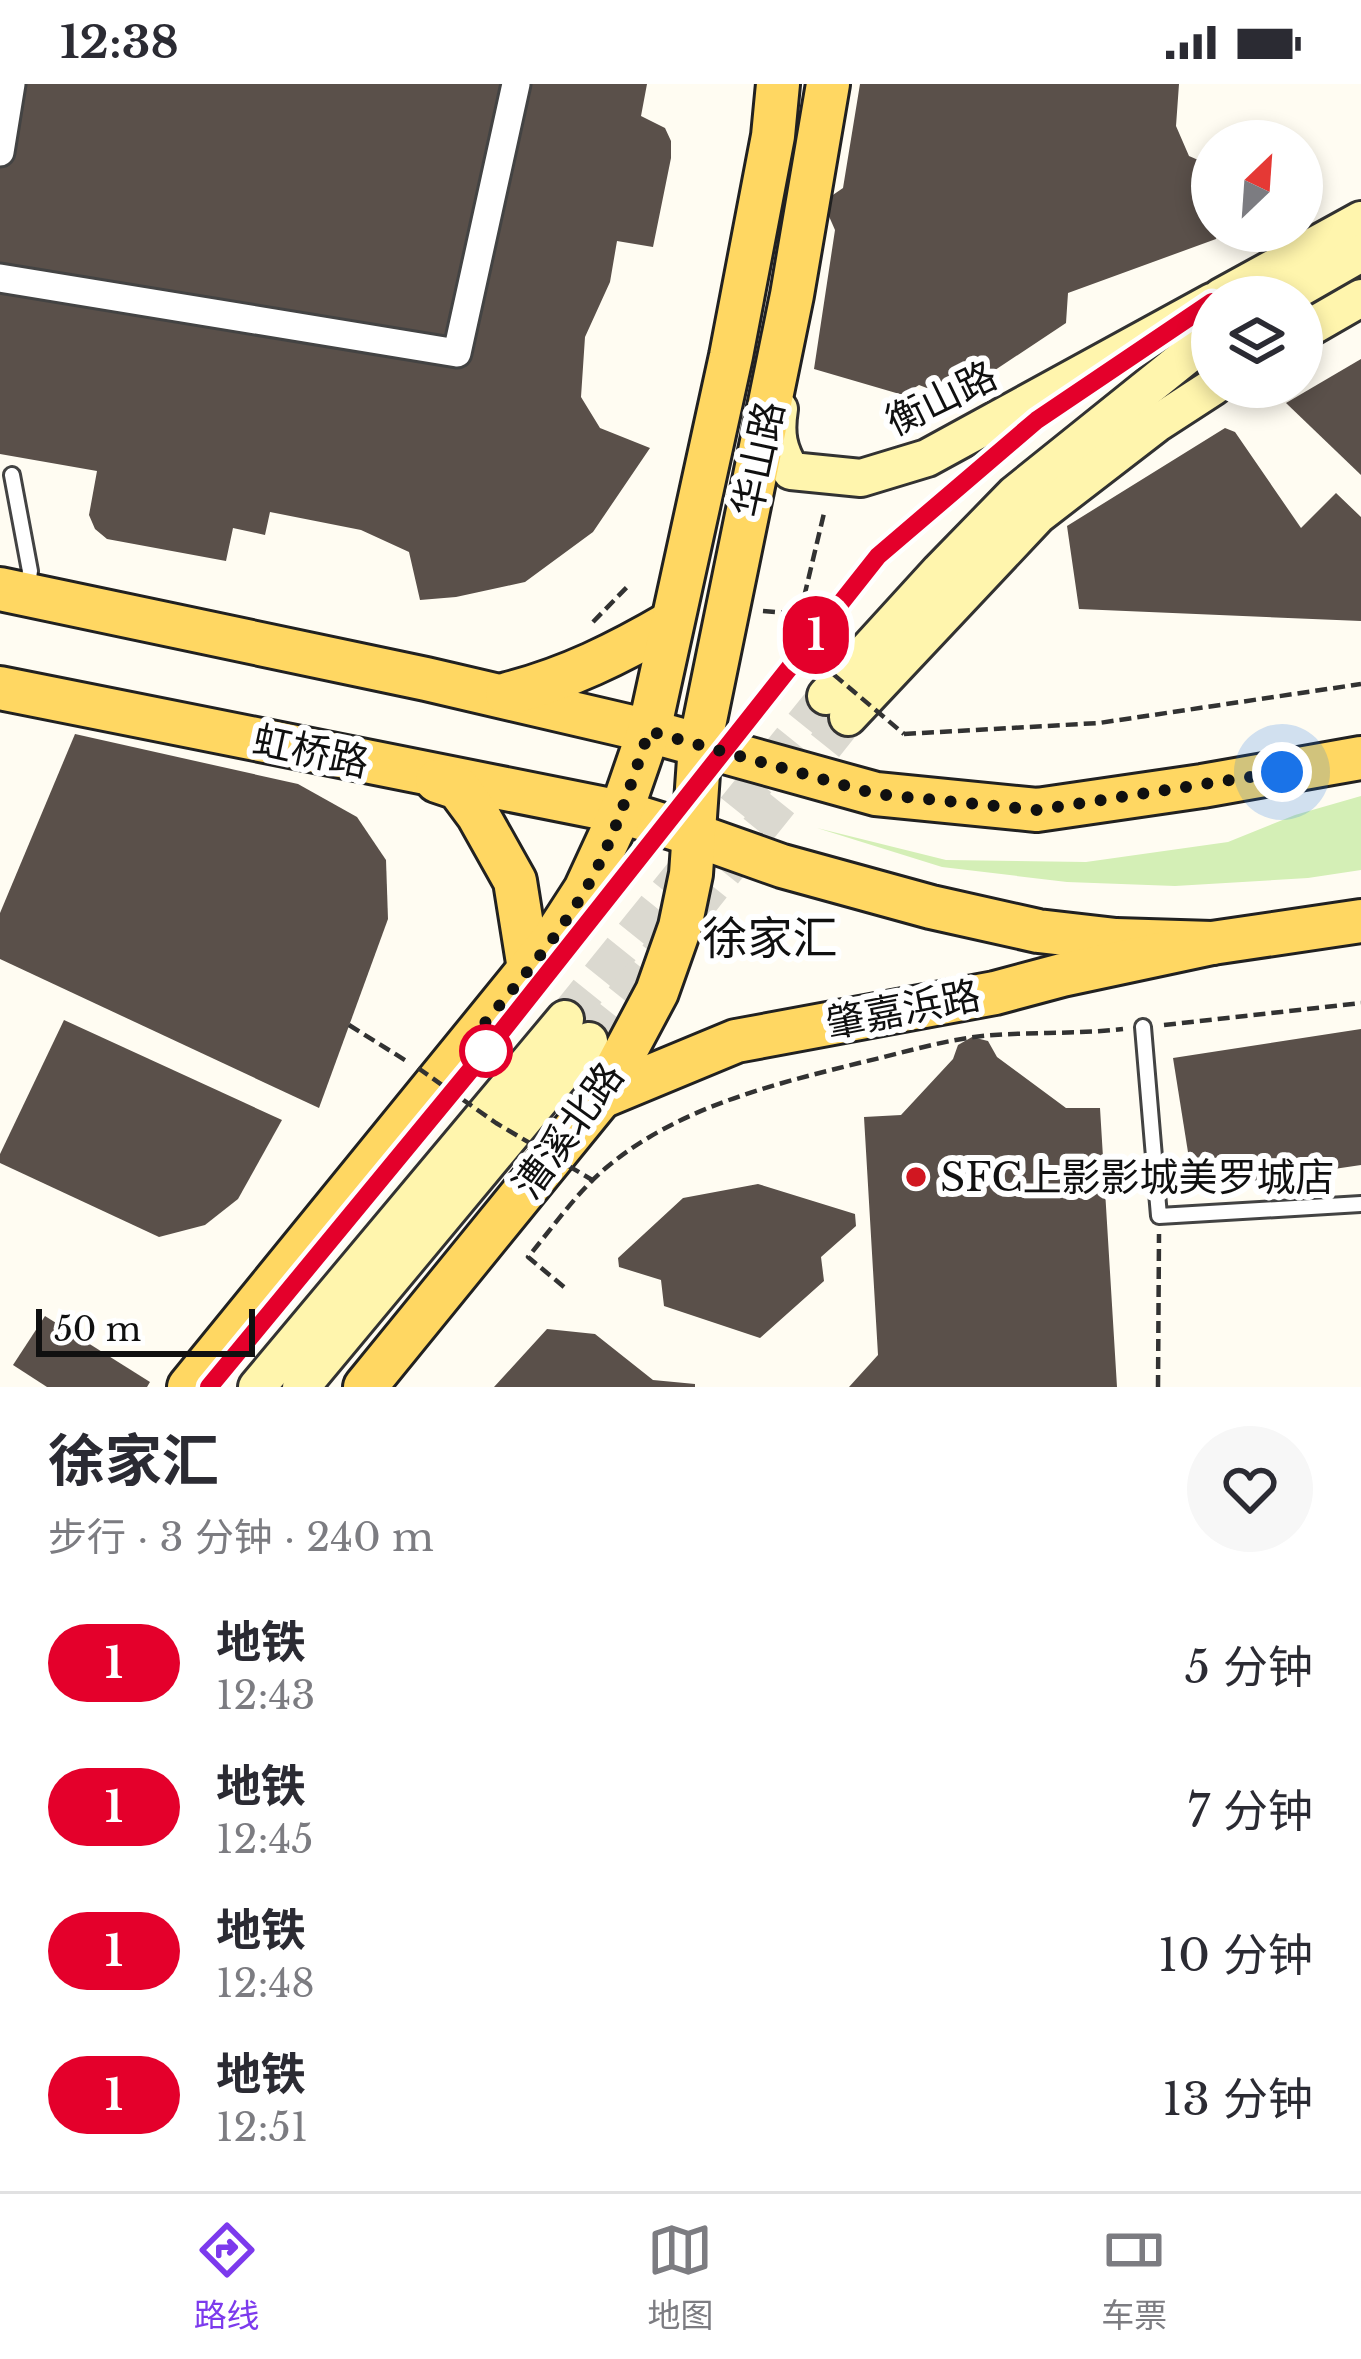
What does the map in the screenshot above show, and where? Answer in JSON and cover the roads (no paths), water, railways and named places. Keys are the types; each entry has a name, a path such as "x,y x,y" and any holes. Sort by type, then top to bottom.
{"main road":[{"name":"华山路","path":"621,812 649,731 731,356 773,136 778,84"},
{"name":"华山路","path":"695,835 700,745 793,295 828,84"},
{"path":"1259,276 1361,220"},
{"path":"1321,276 1361,253"},
{"name":"衡山路","path":"793,295 776,435 782,456 791,471 861,478 927,458 1191,313"},
{"path":"1323,320 1361,298"},
{"path":"1191,354 1016,494 831,692 1038,515 1191,401"},
{"path":"13,592 500,696 649,731 876,794 1037,810 1361,758"},
{"path":"500,696 595,665 672,622"},
{"name":"虹桥路","path":"0,688 621,812"},
{"path":"416,773 458,788 501,852 515,881 529,969"},
{"path":"189,1387 552,941 585,890 621,812"},
{"name":"肇嘉浜路","path":"621,812 782,866 1038,931 1116,940 1213,943"},
{"name":"漕溪北路","path":"364,1387 601,1096 657,992 680,927 695,835"},
{"name":"肇嘉浜路","path":"601,1096 736,1041 995,993 1264,933 1361,921"},
{"path":"257,1387 577,1030 302,1387"}],"street":[{"path":"0,152 10,84"},
{"path":"0,278 457,353 516,84"}],"lane":[{"path":"13,475 30,571 13,592"},
{"path":"1142,1027 1159,1216 1361,1204"}],"tunnel":[{"path":"565,1019 826,696"},
{"path":"589,1041 848,717"}],"metro line":[{"name":"1","path":"209,1387 487,1050 878,556 1037,420 1191,316"}],"place":[{"name":"SFC上影影城美罗城店","path":"916,1177"}],"district":[{"name":"徐家汇","path":"770,938"}]}
